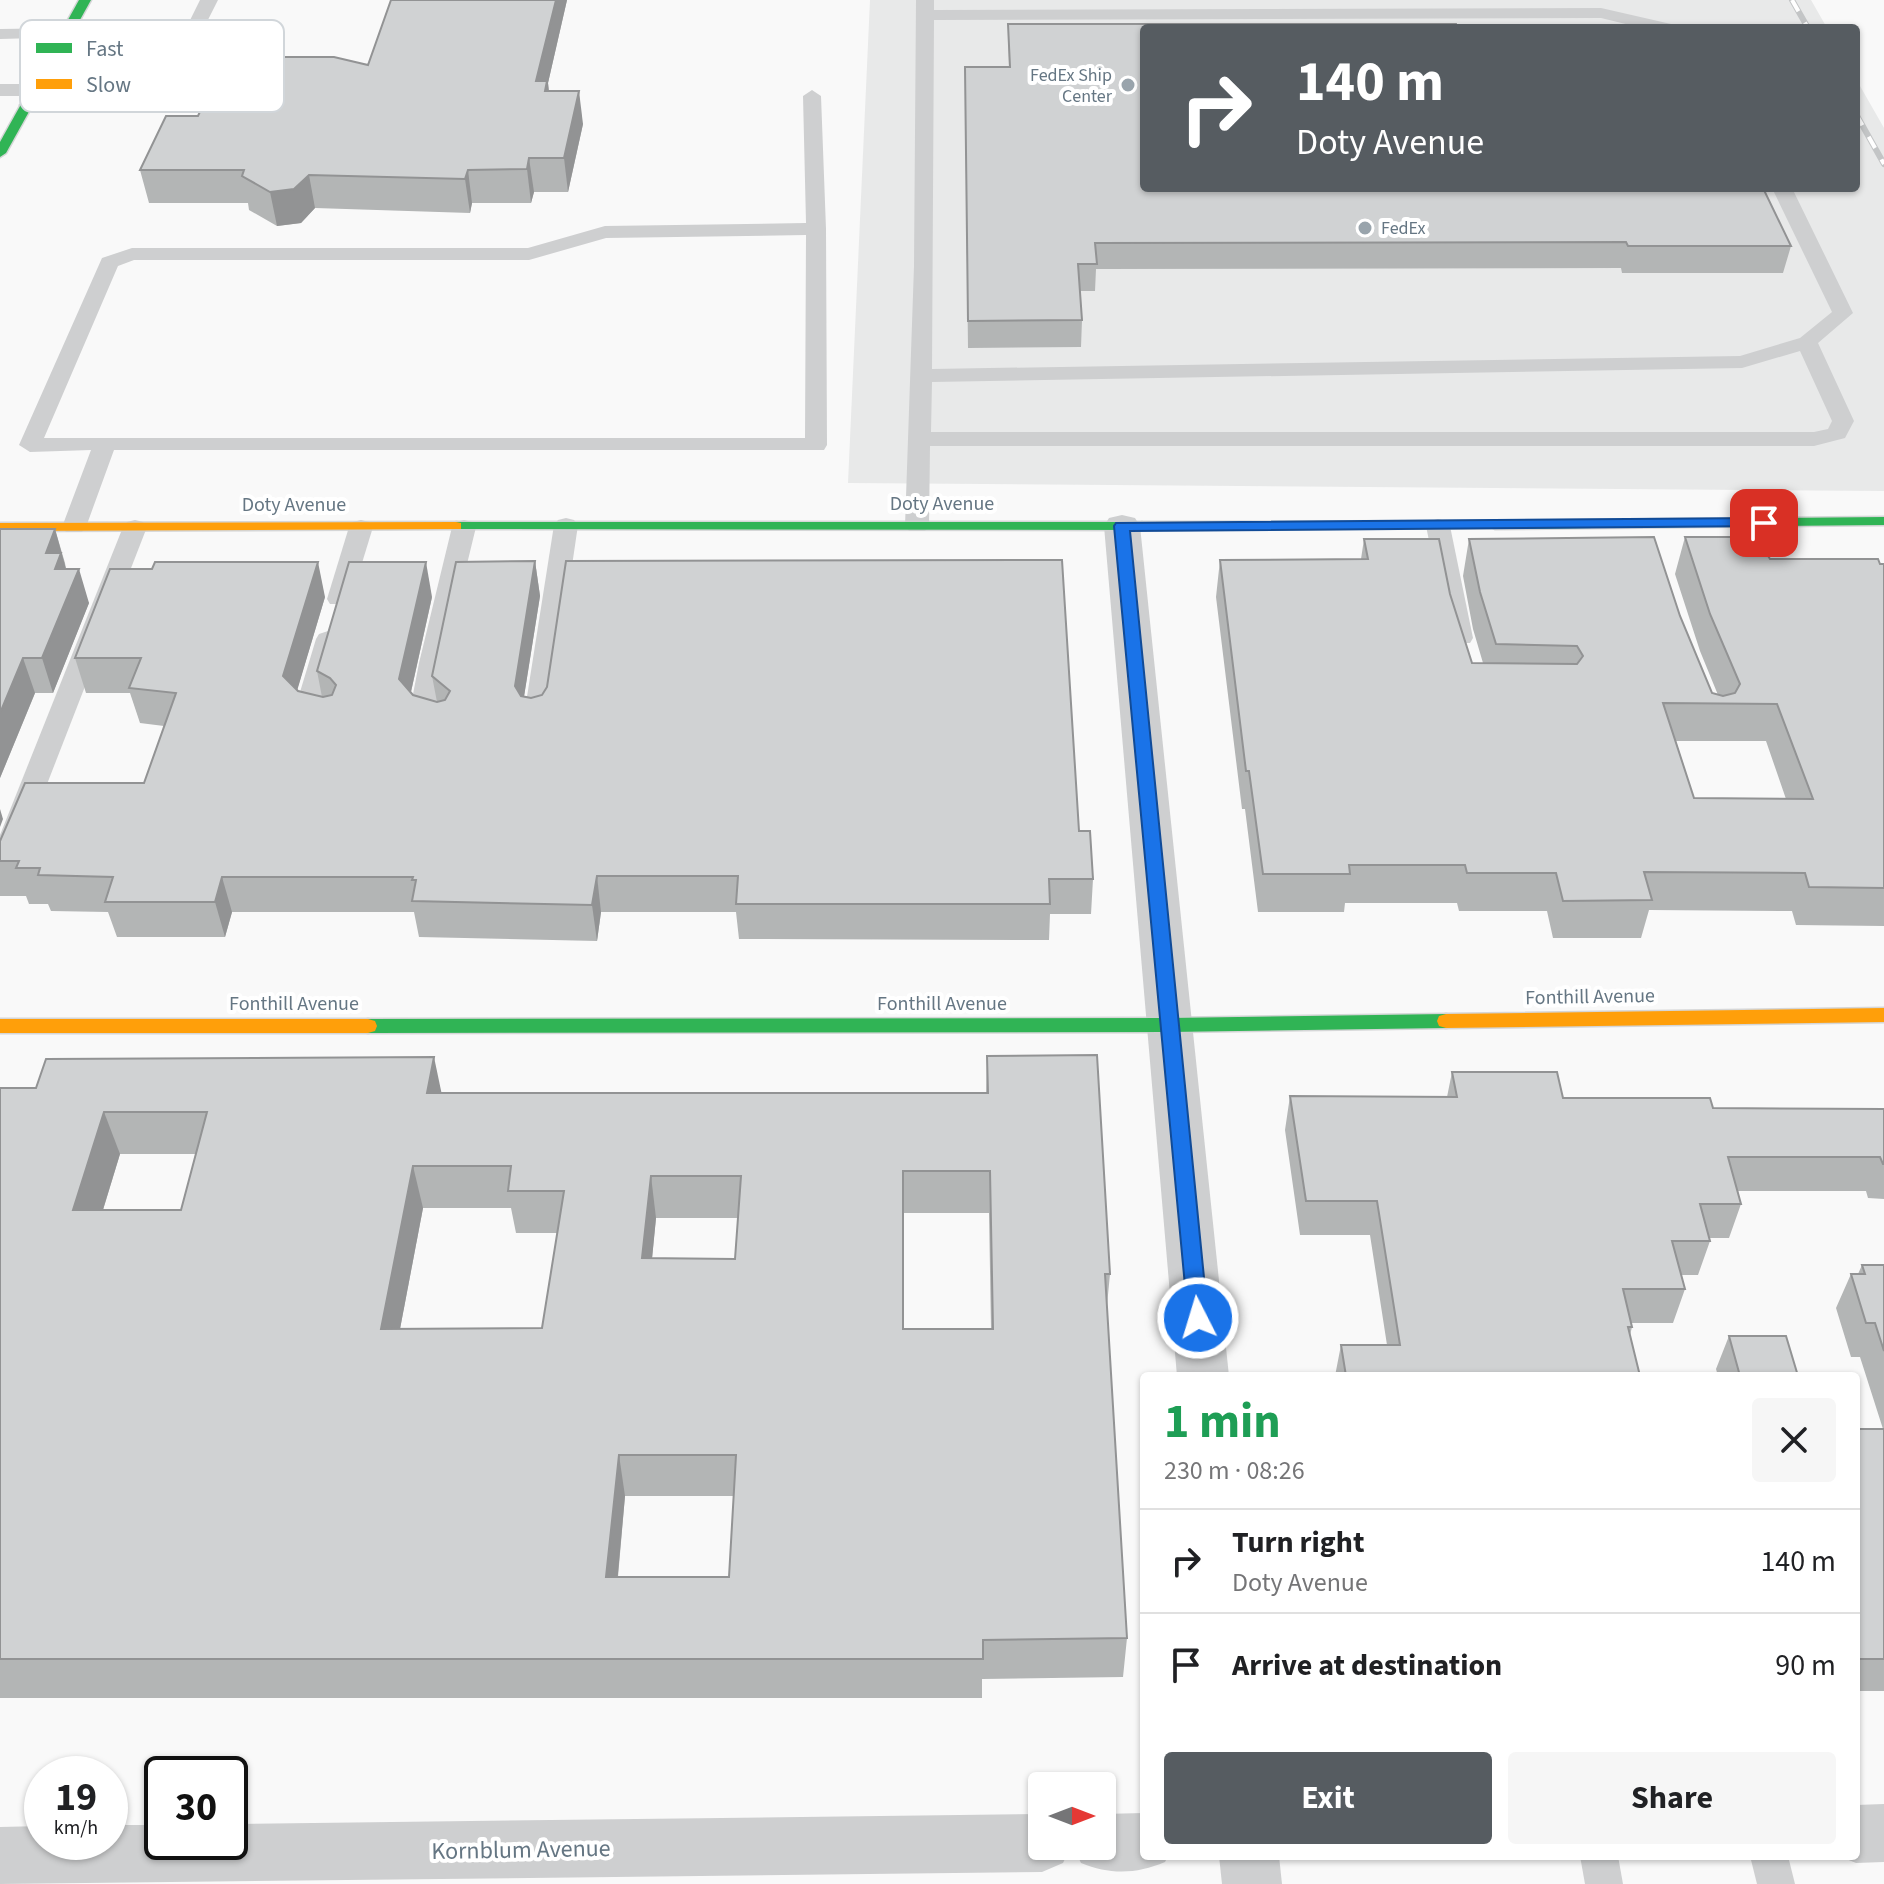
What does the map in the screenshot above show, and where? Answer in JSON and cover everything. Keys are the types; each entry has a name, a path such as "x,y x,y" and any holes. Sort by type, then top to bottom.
{"street":[{"path":"74,20 85,0"},
{"path":"0,153 23,112"},
{"name":"Doty Avenue","path":"0,527 1438,526 1884,521"},
{"path":"1122,526 1203,1372"},
{"name":"Fonthill Avenue","path":"0,1026 1170,1025 1884,1015"},
{"path":"1860,1834 1884,1833"},
{"path":"1116,1843 1140,1842"},
{"name":"Kornblum Avenue","path":"0,1856 1028,1843"},
{"path":"1249,1860 1252,1884"}],"lane":[{"path":"199,20 209,0"},
{"path":"917,526 925,8 1601,13 1648,24"},
{"path":"0,34 20,34"},
{"path":"0,90 20,95"},
{"path":"812,96 816,229 816,445 30,445 109,262 132,254 529,254 605,232 816,229"},
{"path":"921,376 1742,362 1807,342 1843,313 1784,192"},
{"path":"920,439 1814,439 1837,433 1843,421 1807,342"},
{"path":"74,527 105,443"},
{"path":"536,722 566,525"},
{"path":"1644,525 1652,551"},
{"path":"1438,526 1458,630 1469,665"},
{"path":"0,869 135,527"},
{"path":"328,722 307,712 361,527"},
{"path":"440,727 422,715 431,663 464,527"},
{"path":"1600,1860 1604,1884"},
{"path":"1770,1860 1776,1884"}],"shaded area":[{"path":"870,0 1811,0 1825,24 1140,24 1140,192 1860,192 1860,86 1884,128 1884,491 848,483"}],"building":[{"path":"391,0 556,0 536,81 547,81 545,91 579,91 564,158 529,158 527,169 468,170 465,179 309,175 294,189 270,192 242,176 244,170 140,170 166,116 198,116 200,112 284,112 284,57 334,57 368,65"},
{"name":"FedEx","path":"1008,24 1140,24 1140,192 1765,192 1791,246 1628,246 1626,242 1095,243 1097,264 1078,264 1082,320 968,321 965,67 1010,67"},
{"path":"0,529 55,529 46,553 61,553 55,569 79,569 42,658 23,658 0,713"},
{"path":"1654,537 1680,616 1712,693 1723,696 1735,693 1740,684 1710,614 1685,537 1757,537 1770,559 1878,559 1880,564 1884,564 1884,888 1809,887 1805,873 1644,872 1652,900 1563,901 1556,873 1467,873 1465,865 1349,865 1350,874 1263,874 1249,771 1246,771 1220,560 1368,559 1364,539 1439,539 1450,594 1472,663 1577,664 1583,656 1577,646 1496,644 1480,592 1469,539","holes":["1663,703 1777,704 1813,799 1694,798"]},
{"path":"1062,560 1079,831 1090,831 1093,879 1049,879 1050,904 736,904 738,876 597,876 592,905 412,901 416,880 412,880 413,877 222,877 215,902 105,902 113,877 38,875 40,868 16,868 19,861 0,861 0,841 25,783 144,783 176,693 129,688 141,658 75,658 110,569 152,569 155,562 318,562 283,676 298,691 323,697 332,695 336,685 317,671 349,562 426,562 399,679 413,695 437,702 445,700 450,691 432,676 456,562 535,561 515,686 521,696 531,698 542,695 547,687 566,561"},
{"path":"1097,1055 1110,1274 1105,1274 1127,1638 983,1640 983,1659 0,1659 0,1088 36,1088 46,1059 434,1057 427,1093 988,1093 987,1056","holes":["104,1112 207,1112 181,1210 73,1210","413,1166 511,1166 508,1191 564,1191 542,1328 381,1329","903,1171 990,1171 993,1329 903,1329","651,1176 741,1176 735,1259 642,1258","619,1455 736,1455 729,1577 606,1577"]},
{"path":"1452,1072 1557,1072 1563,1098 1710,1098 1713,1108 1884,1109 1884,1164 1880,1157 1728,1157 1741,1204 1700,1204 1710,1241 1672,1241 1685,1289 1623,1289 1639,1372 1345,1372 1341,1345 1400,1345 1377,1201 1306,1201 1290,1096 1457,1097"},
{"path":"1862,1265 1884,1265 1884,1351 1875,1323 1866,1323 1851,1274 1865,1274"},
{"path":"1729,1336 1786,1336 1797,1372 1739,1372"},
{"path":"1860,1429 1884,1429 1884,1659 1860,1659"}],"railway":[{"path":"1792,0 1806,24"},
{"path":"1860,121 1884,164"}],"traffic: fast":[{"path":"74,20 85,0"},
{"path":"0,153 23,112"},
{"path":"1495,525 1884,521"},
{"path":"456,526 1142,526"},
{"path":"368,1026 1170,1025 1446,1021"}],"traffic: slow":[{"path":"1142,526 1495,525"},
{"path":"0,527 456,526"},
{"path":"1446,1021 1884,1015"},
{"path":"0,1026 368,1026"}],"place":[{"name":"FedEx Ship Center","path":"1128,85"},
{"name":"FedEx","path":"1365,228"}],"route":[{"path":"1198,1318 1122,526 1764,523"}]}
